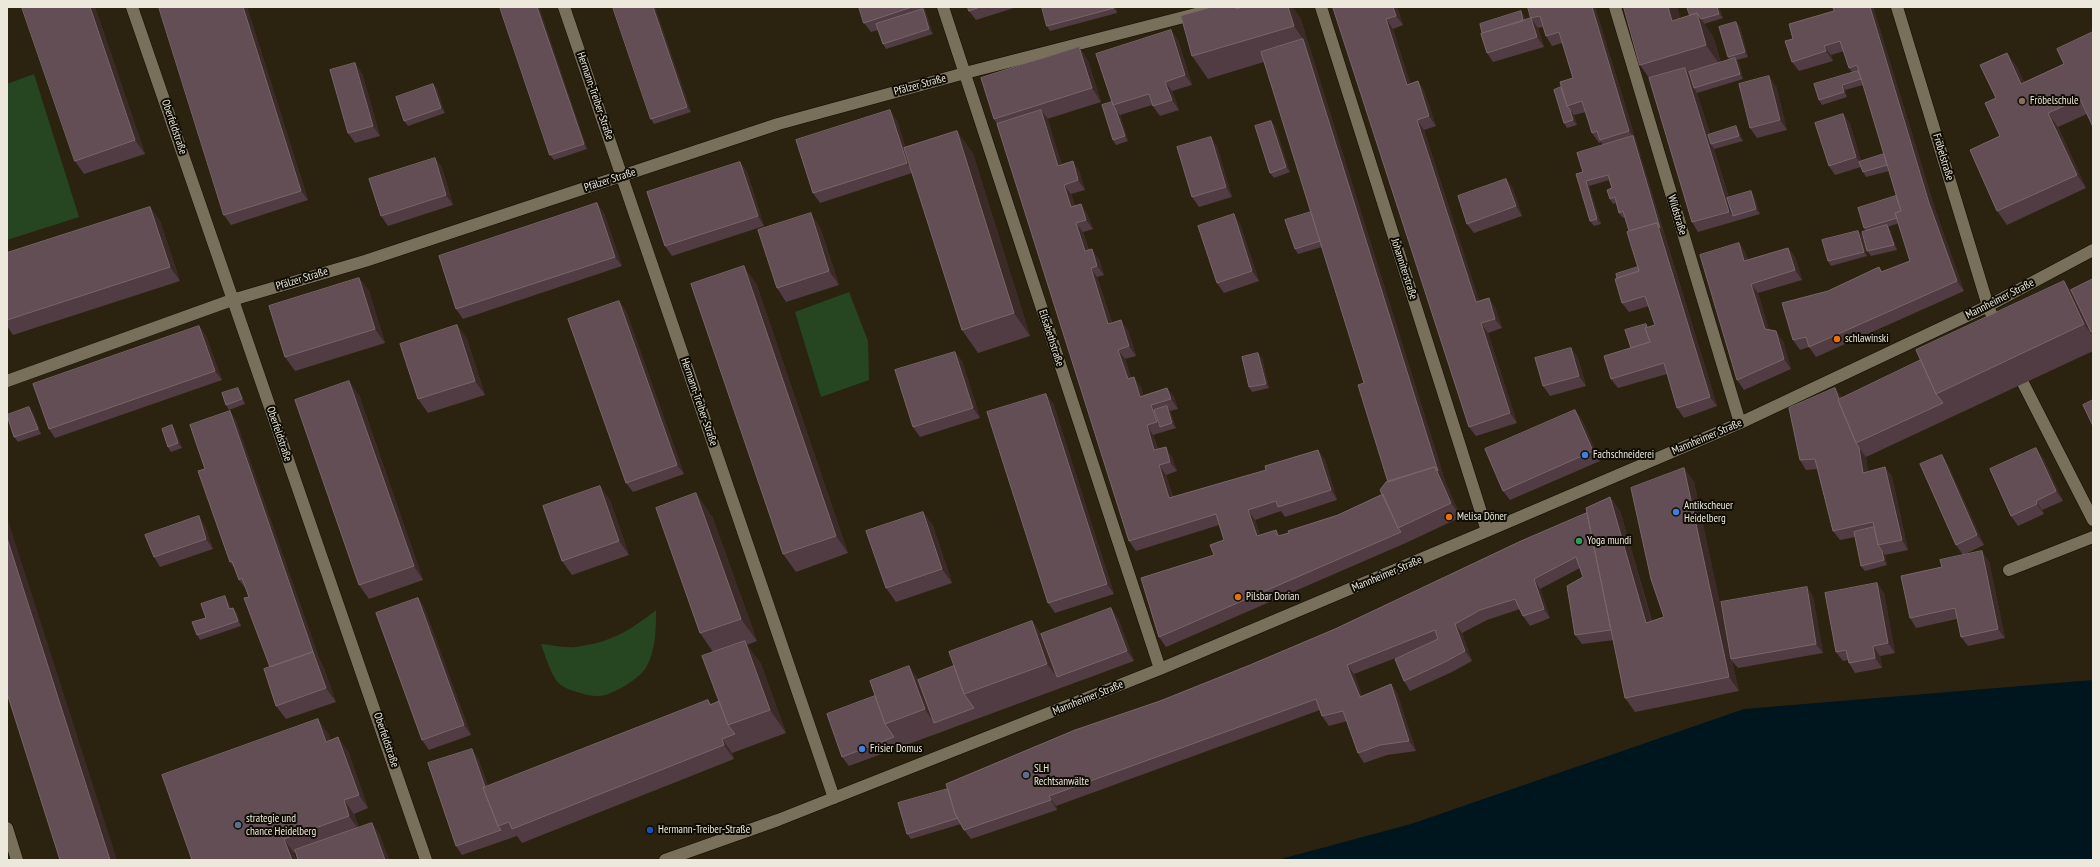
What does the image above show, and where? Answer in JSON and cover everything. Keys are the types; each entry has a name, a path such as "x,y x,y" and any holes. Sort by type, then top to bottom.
{"street":[{"name":"Oberfeldstraße","path":"132,7 195,186 232,300 426,860"},
{"name":"Hermann-Treiber-Straße","path":"564,7 623,176 834,798"},
{"name":"Elisabethstraße","path":"943,7 1160,669"},
{"name":"Pfälzer Straße","path":"7,381 232,300 365,260 778,124 965,73 1223,7"},
{"name":"Johanniterstraße","path":"1321,7 1487,532"},
{"name":"Wildstraße","path":"1615,7 1740,423"},
{"name":"Fröbelstraße","path":"1897,7 1988,306 2003,340"},
{"name":"Mannheimer Straße","path":"665,860 778,820 1160,669 1487,532 1740,423 1988,306 2093,250"},
{"path":"2023,384 2093,520"},
{"path":"2009,570 2093,537"},
{"path":"7,828 17,860"}],"green space":[{"path":"34,74 79,217 7,240 7,84"},
{"path":"849,292 868,341 869,380 821,397 795,312"},
{"path":"656,610 655,638 650,659 644,671 633,681 612,693 595,696 568,689 561,685 555,678 541,644 575,647 609,639 628,630"}],"water":[{"path":"2093,680 2093,860 1277,860 1411,824 1744,709"}],"building":[{"path":"22,7 90,7 135,140 75,161"},
{"path":"159,7 243,7 301,191 224,215"},
{"path":"500,7 537,7 584,144 550,155"},
{"path":"613,7 653,7 687,107 651,119"},
{"path":"859,7 912,7 864,23"},
{"path":"968,7 980,7 969,11"},
{"path":"1042,7 1113,7 1114,8 1047,26"},
{"path":"1212,7 1236,7 1236,9 1243,7 1288,7 1294,26 1192,56 1181,16"},
{"path":"1393,7 1396,16 1386,19 1407,85 1418,81 1429,116 1417,120 1476,302 1489,298 1495,319 1481,323 1510,413 1469,427 1333,8"},
{"path":"1528,7 1592,7 1629,131 1600,140 1597,131 1592,133 1582,101 1567,106 1560,82 1573,78 1559,32 1546,36 1540,16 1531,18"},
{"path":"1624,7 1668,7 1672,21 1697,13 1706,45 1640,65"},
{"path":"1687,7 1717,7 1719,14 1701,19 1697,13 1690,15"},
{"path":"1833,7 1870,7 1929,203 1957,281 1809,347 1806,337 1793,340 1782,303 1828,291 1879,267 1881,272 1910,261 1895,213 1901,211 1857,65 1849,68 1840,41 1824,46 1826,51 1792,62 1785,41 1793,39 1789,24 1834,11"},
{"path":"923,9 929,29 883,44 876,24"},
{"path":"1521,11 1523,21 1482,33 1480,24"},
{"path":"1531,18 1537,37 1487,53 1481,34"},
{"path":"1736,22 1745,52 1728,57 1719,27"},
{"path":"1171,30 1185,75 1165,82 1172,100 1153,106 1149,94 1113,105 1096,54"},
{"path":"2093,32 2093,127 2080,99 2048,113 2077,175 1997,211 1970,150 2000,136 1985,103 1996,98 1980,65 2007,53 2021,84 2064,64 2057,49"},
{"path":"1303,39 1438,471 1435,467 1388,482 1358,385 1364,383 1261,52"},
{"path":"1079,47 1092,88 994,119 981,78"},
{"path":"1735,58 1740,74 1694,88 1689,72"},
{"path":"355,63 373,126 348,133 330,70"},
{"path":"1685,68 1729,212 1692,222 1649,78"},
{"path":"1858,71 1861,79 1842,85 1844,92 1819,100 1814,84"},
{"path":"1769,76 1780,120 1750,128 1739,84"},
{"path":"433,84 441,108 404,121 396,97"},
{"path":"1561,87 1573,120 1564,123 1554,90"},
{"path":"1112,102 1125,136 1113,140 1102,105"},
{"path":"890,110 907,163 813,193 796,140"},
{"path":"1041,110 1058,166 1073,161 1078,180 1064,185 1071,207 1081,204 1086,220 1076,223 1085,251 1092,249 1097,266 1091,268 1108,324 1121,320 1129,346 1118,350 1128,379 1134,377 1140,397 1167,388 1171,399 1151,405 1157,422 1147,425 1154,450 1166,447 1170,462 1159,465 1169,498 1266,470 1265,466 1318,450 1331,490 1278,507 1276,501 1248,510 1257,536 1276,530 1278,536 1289,533 1288,531 1338,515 1383,494 1401,532 1159,637 1141,578 1214,555 1210,545 1224,540 1216,514 1129,541 997,124"},
{"path":"1843,114 1856,157 1829,166 1815,123"},
{"path":"1271,121 1286,167 1270,173 1255,126"},
{"path":"1736,126 1739,136 1711,144 1708,135"},
{"path":"957,131 1014,313 962,330 904,148"},
{"path":"1633,136 1660,228 1657,223 1629,231 1623,211 1619,213 1615,197 1610,199 1607,190 1612,188 1608,175 1586,181 1597,219 1590,221 1576,174 1583,172 1577,153"},
{"path":"1211,137 1226,187 1192,197 1177,147"},
{"path":"1884,154 1887,165 1863,172 1859,162"},
{"path":"435,158 446,195 381,216 369,179"},
{"path":"740,162 758,216 665,246 647,192"},
{"path":"1506,179 1516,206 1467,224 1458,196"},
{"path":"1751,191 1756,209 1733,216 1727,198"},
{"path":"1896,196 1901,211 1895,213 1897,218 1864,228 1858,208"},
{"path":"597,203 615,257 456,309 439,256"},
{"path":"150,207 170,267 7,320 7,253"},
{"path":"1311,212 1320,241 1295,249 1285,220"},
{"path":"811,213 829,271 777,288 758,230"},
{"path":"1234,214 1252,271 1217,283 1198,226"},
{"path":"1657,223 1710,397 1677,408 1664,363 1611,379 1604,356 1650,342 1645,328 1655,325 1645,296 1622,303 1615,279 1639,271 1627,232"},
{"path":"1887,225 1894,245 1867,251 1862,232"},
{"path":"1858,231 1864,252 1828,261 1822,240"},
{"path":"1739,243 1744,261 1788,248 1795,270 1751,284 1765,329 1776,331 1784,359 1737,380 1700,255"},
{"path":"744,266 836,536 783,554 691,284"},
{"path":"1638,267 1639,271 1617,278 1616,274"},
{"path":"359,278 375,329 285,357 269,306"},
{"path":"2093,279 2093,331 2091,332 2071,290"},
{"path":"2064,281 2084,324 1936,394 1916,350"},
{"path":"619,301 677,465 626,483 568,319"},
{"path":"1646,324 1647,327 1645,328 1650,342 1631,348 1625,330"},
{"path":"457,325 475,381 418,399 400,344"},
{"path":"199,326 215,371 49,429 33,384"},
{"path":"1571,348 1579,376 1543,386 1535,358"},
{"path":"955,352 973,408 913,427 895,370"},
{"path":"1258,353 1266,384 1249,387 1242,357"},
{"path":"1921,360 1936,394 1943,403 1856,443 1838,400"},
{"path":"349,381 414,566 359,585 295,400"},
{"path":"238,388 242,399 226,405 222,393"},
{"path":"1835,388 1839,399 1838,400 1859,448 1863,473 1885,467 1902,540 1878,545 1873,522 1833,531 1815,459 1800,460 1789,408"},
{"path":"1046,394 1107,584 1048,603 987,412"},
{"path":"2093,400 2093,426 2083,405"},
{"path":"1167,406 1172,423 1160,427 1154,410"},
{"path":"29,407 38,429 14,437 7,415"},
{"path":"1575,410 1593,451 1503,491 1485,449"},
{"path":"230,411 313,652 270,667 244,598 249,597 242,578 239,580 232,561 230,562 198,471 205,469 190,425"},
{"path":"172,425 178,443 168,447 162,429"},
{"path":"2036,448 2056,491 2036,501 2037,504 2011,516 1990,469"},
{"path":"1942,455 1977,535 1956,545 1920,464"},
{"path":"1435,467 1451,503 1398,528 1380,490 1386,482"},
{"path":"1684,468 1729,677 1625,698 1586,508 1610,497 1646,623 1664,617 1651,579 1631,488"},
{"path":"600,486 619,541 562,561 543,506"},
{"path":"696,493 741,619 700,633 656,508"},
{"path":"923,512 942,569 886,588 866,531"},
{"path":"1587,513 1611,630 1575,635 1567,586 1583,577 1576,557 1534,579 1544,609 1523,616 1515,599 1480,610 1455,624 1465,651 1445,662 1404,681 1395,659 1438,639 1435,630 1347,665 1360,697 1391,684 1409,741 1380,745 1358,753 1343,711 1322,716 1316,699 1049,796 1051,800 964,830 955,814 946,784 1075,730 1160,701 1250,665 1335,629 1521,541"},
{"path":"199,516 206,539 154,557 145,535"},
{"path":"1874,527 1878,545 1882,551 1884,560 1861,566 1854,532"},
{"path":"7,538 110,860 60,860 7,693"},
{"path":"1982,551 1998,629 1961,637 1955,608 1910,618 1901,576 1942,567 1940,560"},
{"path":"1877,583 1888,643 1873,646 1875,658 1849,663 1846,650 1836,652 1825,593"},
{"path":"1807,587 1816,644 1731,659 1721,602"},
{"path":"225,596 229,609 233,608 238,621 197,635 192,622 206,618 201,604"},
{"path":"418,598 464,725 422,740 376,613"},
{"path":"1111,608 1127,651 1057,677 1041,634"},
{"path":"1032,621 1047,664 964,694 949,652"},
{"path":"745,641 770,710 728,725 702,656"},
{"path":"313,652 326,688 276,706 264,669"},
{"path":"909,666 925,709 885,724 870,681"},
{"path":"954,666 964,694 974,708 934,723 918,680"},
{"path":"875,696 885,724 894,737 842,757 827,714"},
{"path":"708,700 710,705 719,701 728,725 735,734 722,739 724,745 512,829 509,822 498,826 483,788"},
{"path":"318,719 326,742 338,737 359,795 344,800 349,816 284,839 292,860 192,860 162,775"},
{"path":"472,749 485,787 483,788 501,830 456,846 428,763"},
{"path":"948,789 955,814 958,818 907,834 898,803"},
{"path":"372,823 385,860 298,860 295,850"}],"place":[{"name":"Fröbelschule","path":"2022,101"},
{"name":"schlawinski","path":"1837,339"},
{"name":"Fachschneiderei","path":"1585,455"},
{"name":"Antikscheuer Heidelberg","path":"1676,512"},
{"name":"Melisa Döner","path":"1449,517"},
{"name":"Yoga mundi","path":"1579,541"},
{"name":"Pilsbar Dorian","path":"1238,597"},
{"name":"Frisier Domus","path":"862,749"},
{"name":"SLH Rechtsanwälte","path":"1026,775"},
{"name":"strategie und chance Heidelberg","path":"238,825"},
{"name":"Hermann-Treiber-Straße","path":"650,830"}]}
